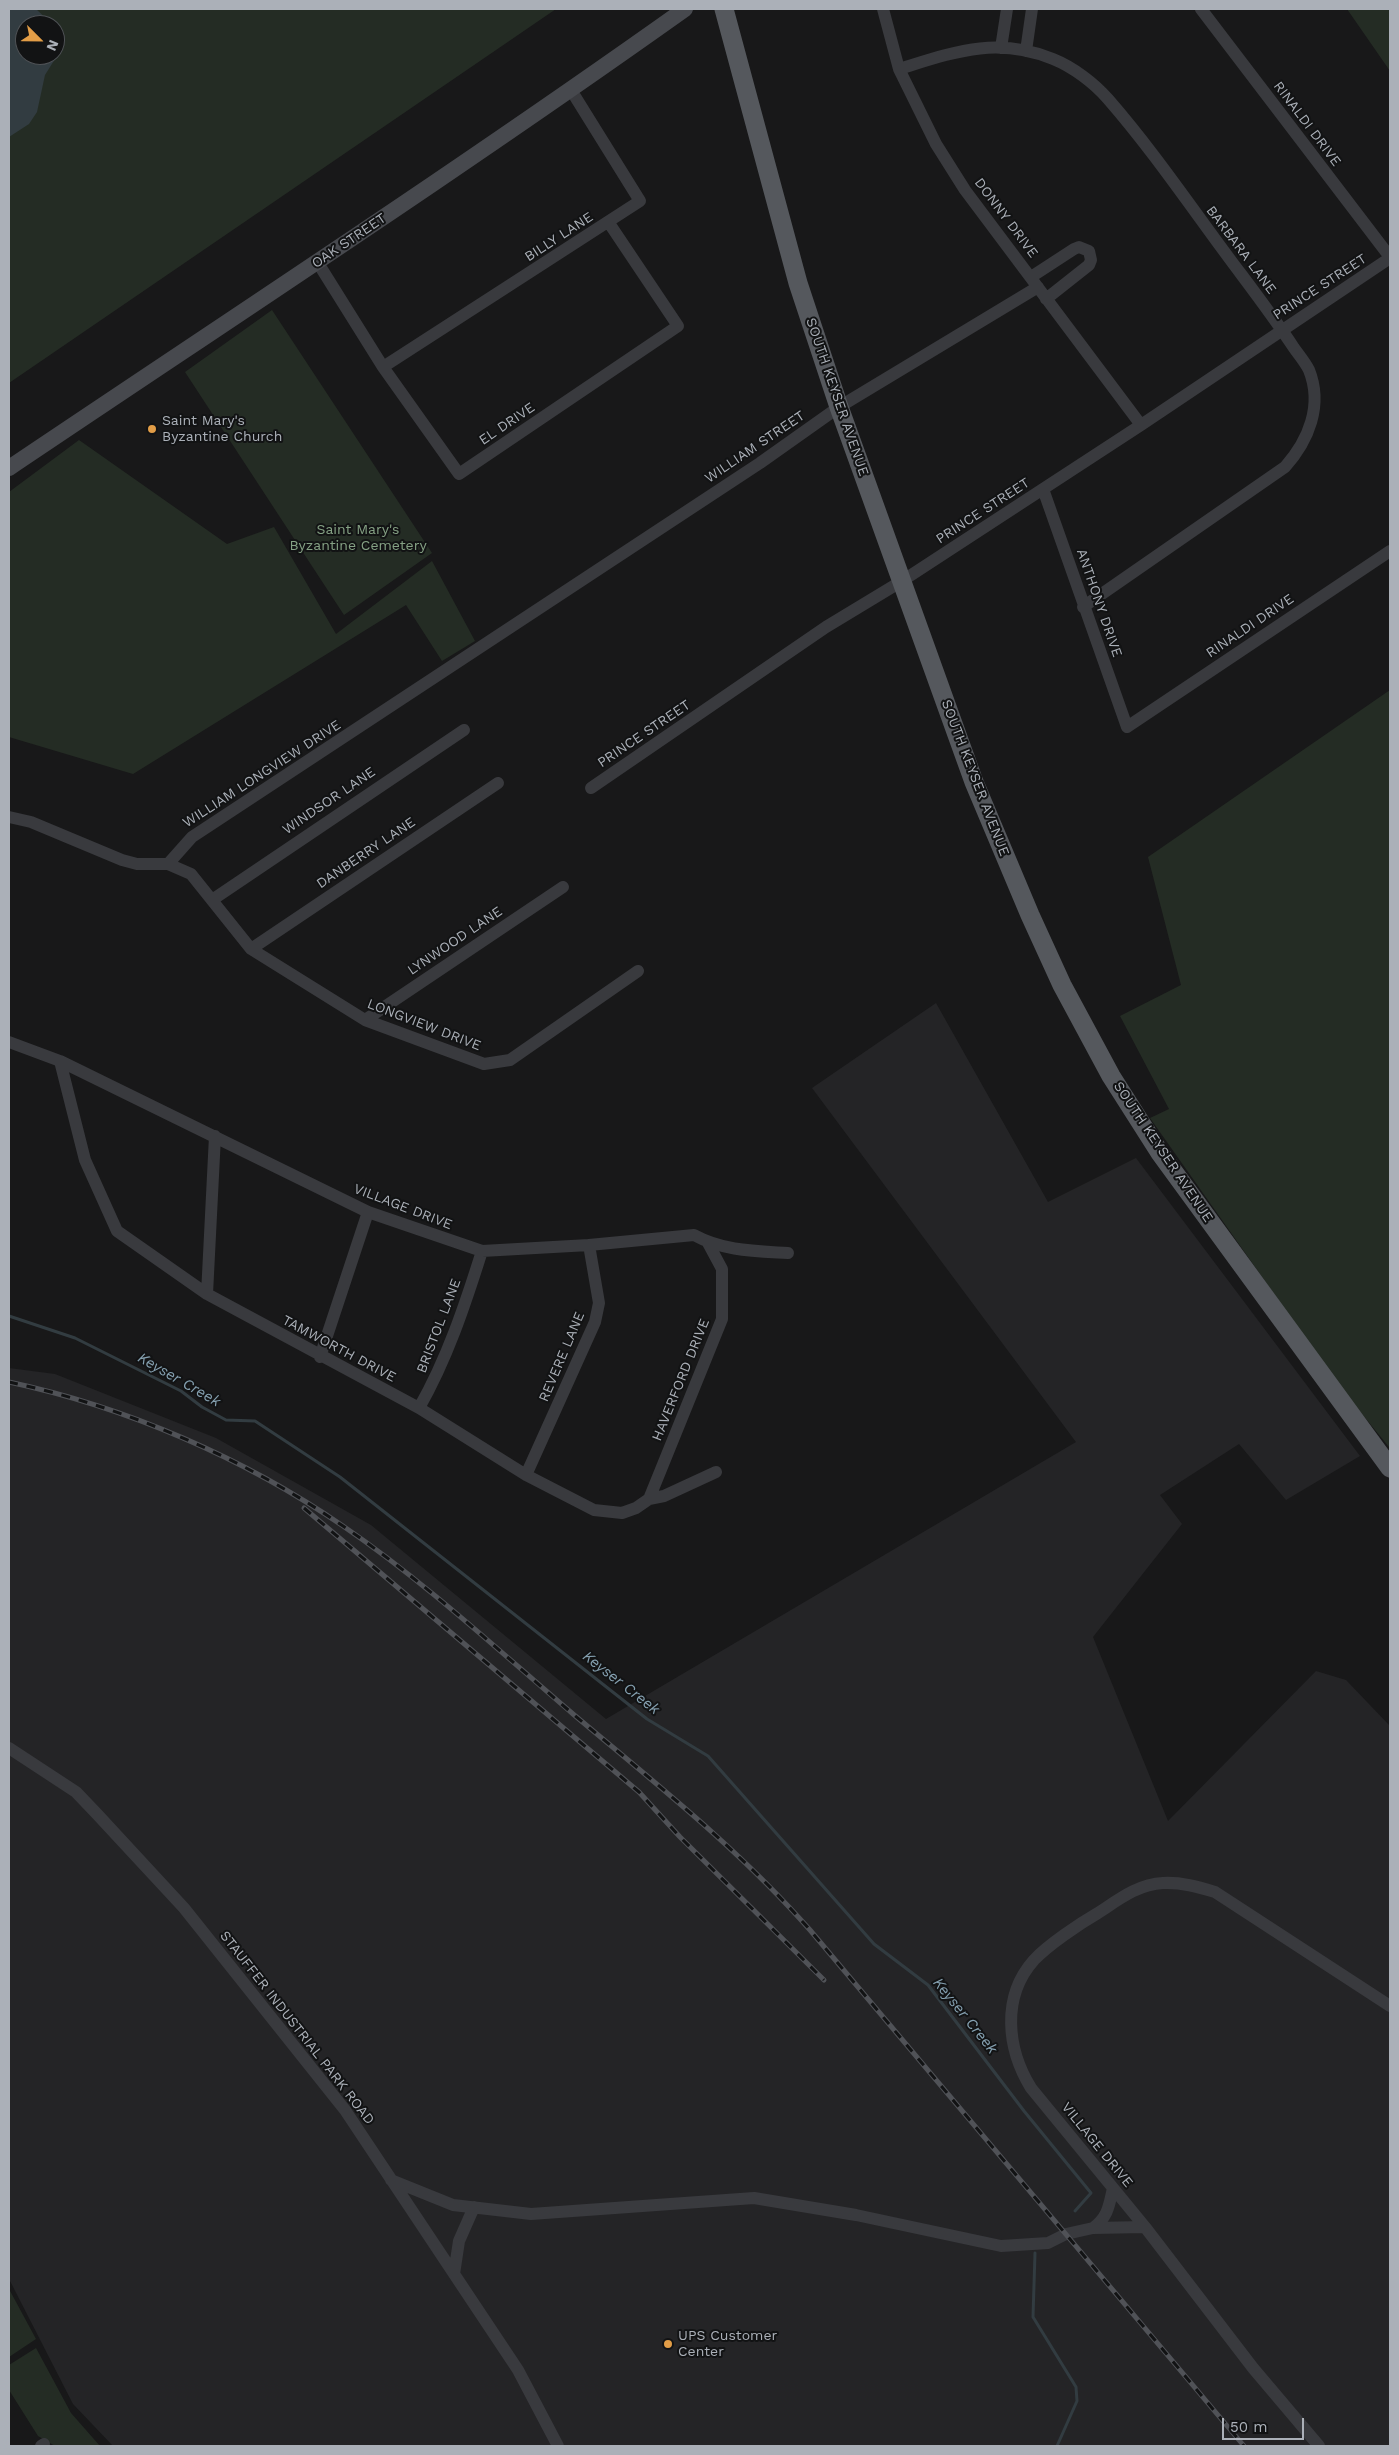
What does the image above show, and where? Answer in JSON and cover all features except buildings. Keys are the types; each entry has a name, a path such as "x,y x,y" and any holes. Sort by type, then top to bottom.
{"main road":[{"name":"SOUTH KEYSER AVENUE","path":"724,9 798,283 839,407 974,782 1030,915 1062,984 1111,1076 1165,1160 1390,1468"}],"street":[{"name":"OAK STREET","path":"9,468 318,263 571,90 685,9"},
{"name":"DONNY DRIVE","path":"883,9 899,69 936,144 965,190 1141,425"},
{"path":"1001,48 1007,9"},
{"path":"1026,51 1032,9"},
{"name":"RINALDI DRIVE","path":"1201,9 1390,258"},
{"name":"BARBARA LANE","path":"899,69 958,51 989,46 1026,51 1054,60 1080,74 1107,98 1282,329 1308,370 1314,392 1313,416 1300,450 1285,467 1084,607"},
{"name":"BILLY LANE","path":"383,367 609,223 640,201 571,90"},
{"name":"EL DRIVE","path":"318,263 383,367 460,474 678,326 609,223"},
{"name":"WILLIAM STREET","path":"493,639 760,463 839,407 1034,282 1074,249 1079,247 1089,251 1092,260 1089,265 1046,299"},
{"name":"PRINCE STREET","path":"591,788 795,648 902,581 1141,425 1390,258"},
{"name":"ANTHONY DRIVE","path":"1043,489 1127,726"},
{"name":"RINALDI DRIVE","path":"1127,726 1390,551"},
{"name":"WILLIAM LONGVIEW DRIVE","path":"168,864 192,837 493,639"},
{"name":"WINDSOR LANE","path":"212,900 464,730"},
{"name":"DANBERRY LANE","path":"251,949 498,783"},
{"path":"9,817 31,822 122,860 137,864 168,864"},
{"name":"LONGVIEW DRIVE","path":"168,864 191,874 251,949 365,1020 484,1064 510,1060 638,971"},
{"name":"LYNWOOD LANE","path":"365,1020 563,887"},
{"name":"VILLAGE DRIVE","path":"9,1042 60,1061 368,1212 482,1251 589,1245 676,1235 694,1235 708,1243 741,1250 788,1254"},
{"name":"TAMWORTH DRIVE","path":"60,1061 85,1160 117,1231 207,1294 320,1357 419,1408 526,1475 594,1510 622,1513 636,1508 649,1499 664,1496 716,1472"},
{"path":"207,1294 215,1136"},
{"path":"320,1357 368,1212"},
{"name":"HAVERFORD DRIVE","path":"649,1499 722,1319 722,1269 708,1243"},
{"name":"REVERE LANE","path":"526,1475 594,1322 599,1303 589,1245"},
{"name":"BRISTOL LANE","path":"419,1408 437,1377 459,1321 482,1251"},
{"name":"STAUFFER INDUSTRIAL PARK ROAD","path":"9,1748 76,1792 184,1908 345,2110 518,2370 558,2446"},
{"name":"VILLAGE DRIVE","path":"1319,2446 1253,2368 1144,2227 1031,2088 1021,2071 1013,2051 1010,2014 1022,1979 1034,1960 1083,1922 1135,1890 1161,1883 1186,1884 1215,1892 1390,2006"},
{"path":"391,2180 453,2205 531,2214 754,2198 856,2214 1001,2246 1048,2243 1066,2234 1094,2228 1144,2227"},
{"path":"1094,2228 1104,2220 1108,2212 1113,2188"},
{"path":"454,2274 459,2241 474,2207"}],"shaded area":[{"path":"9,9 36,9 42,15 15,15 15,65 51,65 45,75 37,112 29,124 9,137"},
{"path":"936,1003 1048,1202 1136,1158 1360,1456 1286,1500 1239,1444 1160,1495 1182,1524 1093,1637 1168,1821 1316,1671 1346,1680 1390,1726 1390,2446 113,2446 73,2404 9,2279 9,1368 55,1374 216,1438 371,1525 606,1719 1076,1442 812,1088"}],"green space":[{"path":"9,9 556,9 9,383"},
{"path":"1347,9 1390,9 1390,71"},
{"name":"Saint Mary's Byzantine Cemetery","path":"272,310 432,553 344,615 185,372"},
{"path":"79,440 227,544 274,527 336,634 432,561 475,641 442,661 406,605 133,774 9,737 9,492"},
{"path":"1390,690 1389,1447 1339,1386 1150,1118 1169,1109 1120,1016 1181,985 1148,857"},
{"path":"9,2289 36,2339 9,2357"},
{"path":"36,2348 71,2413 100,2446 55,2446 38,2436 9,2390 9,2365"}],"waterway":[{"name":"Keyser Creek","path":"9,1316 75,1338 181,1391 202,1407 226,1420 255,1421 340,1477 647,1719 708,1756 874,1944 928,1985 1024,2111 1091,2193 1075,2211"},
{"name":"Keyser Creek","path":"1035,2253 1033,2317 1076,2387 1077,2401 1057,2446"}],"railway":[{"path":"9,1382 97,1405 183,1438 266,1478 305,1501 343,1526 432,1593 665,1791 755,1872 810,1930 1244,2446"},
{"path":"304,1508 639,1792 680,1837 824,1980"}],"place":[{"name":"Saint Mary's Byzantine Church","path":"152,429"},
{"name":"UPS Customer Center","path":"668,2344"}]}
